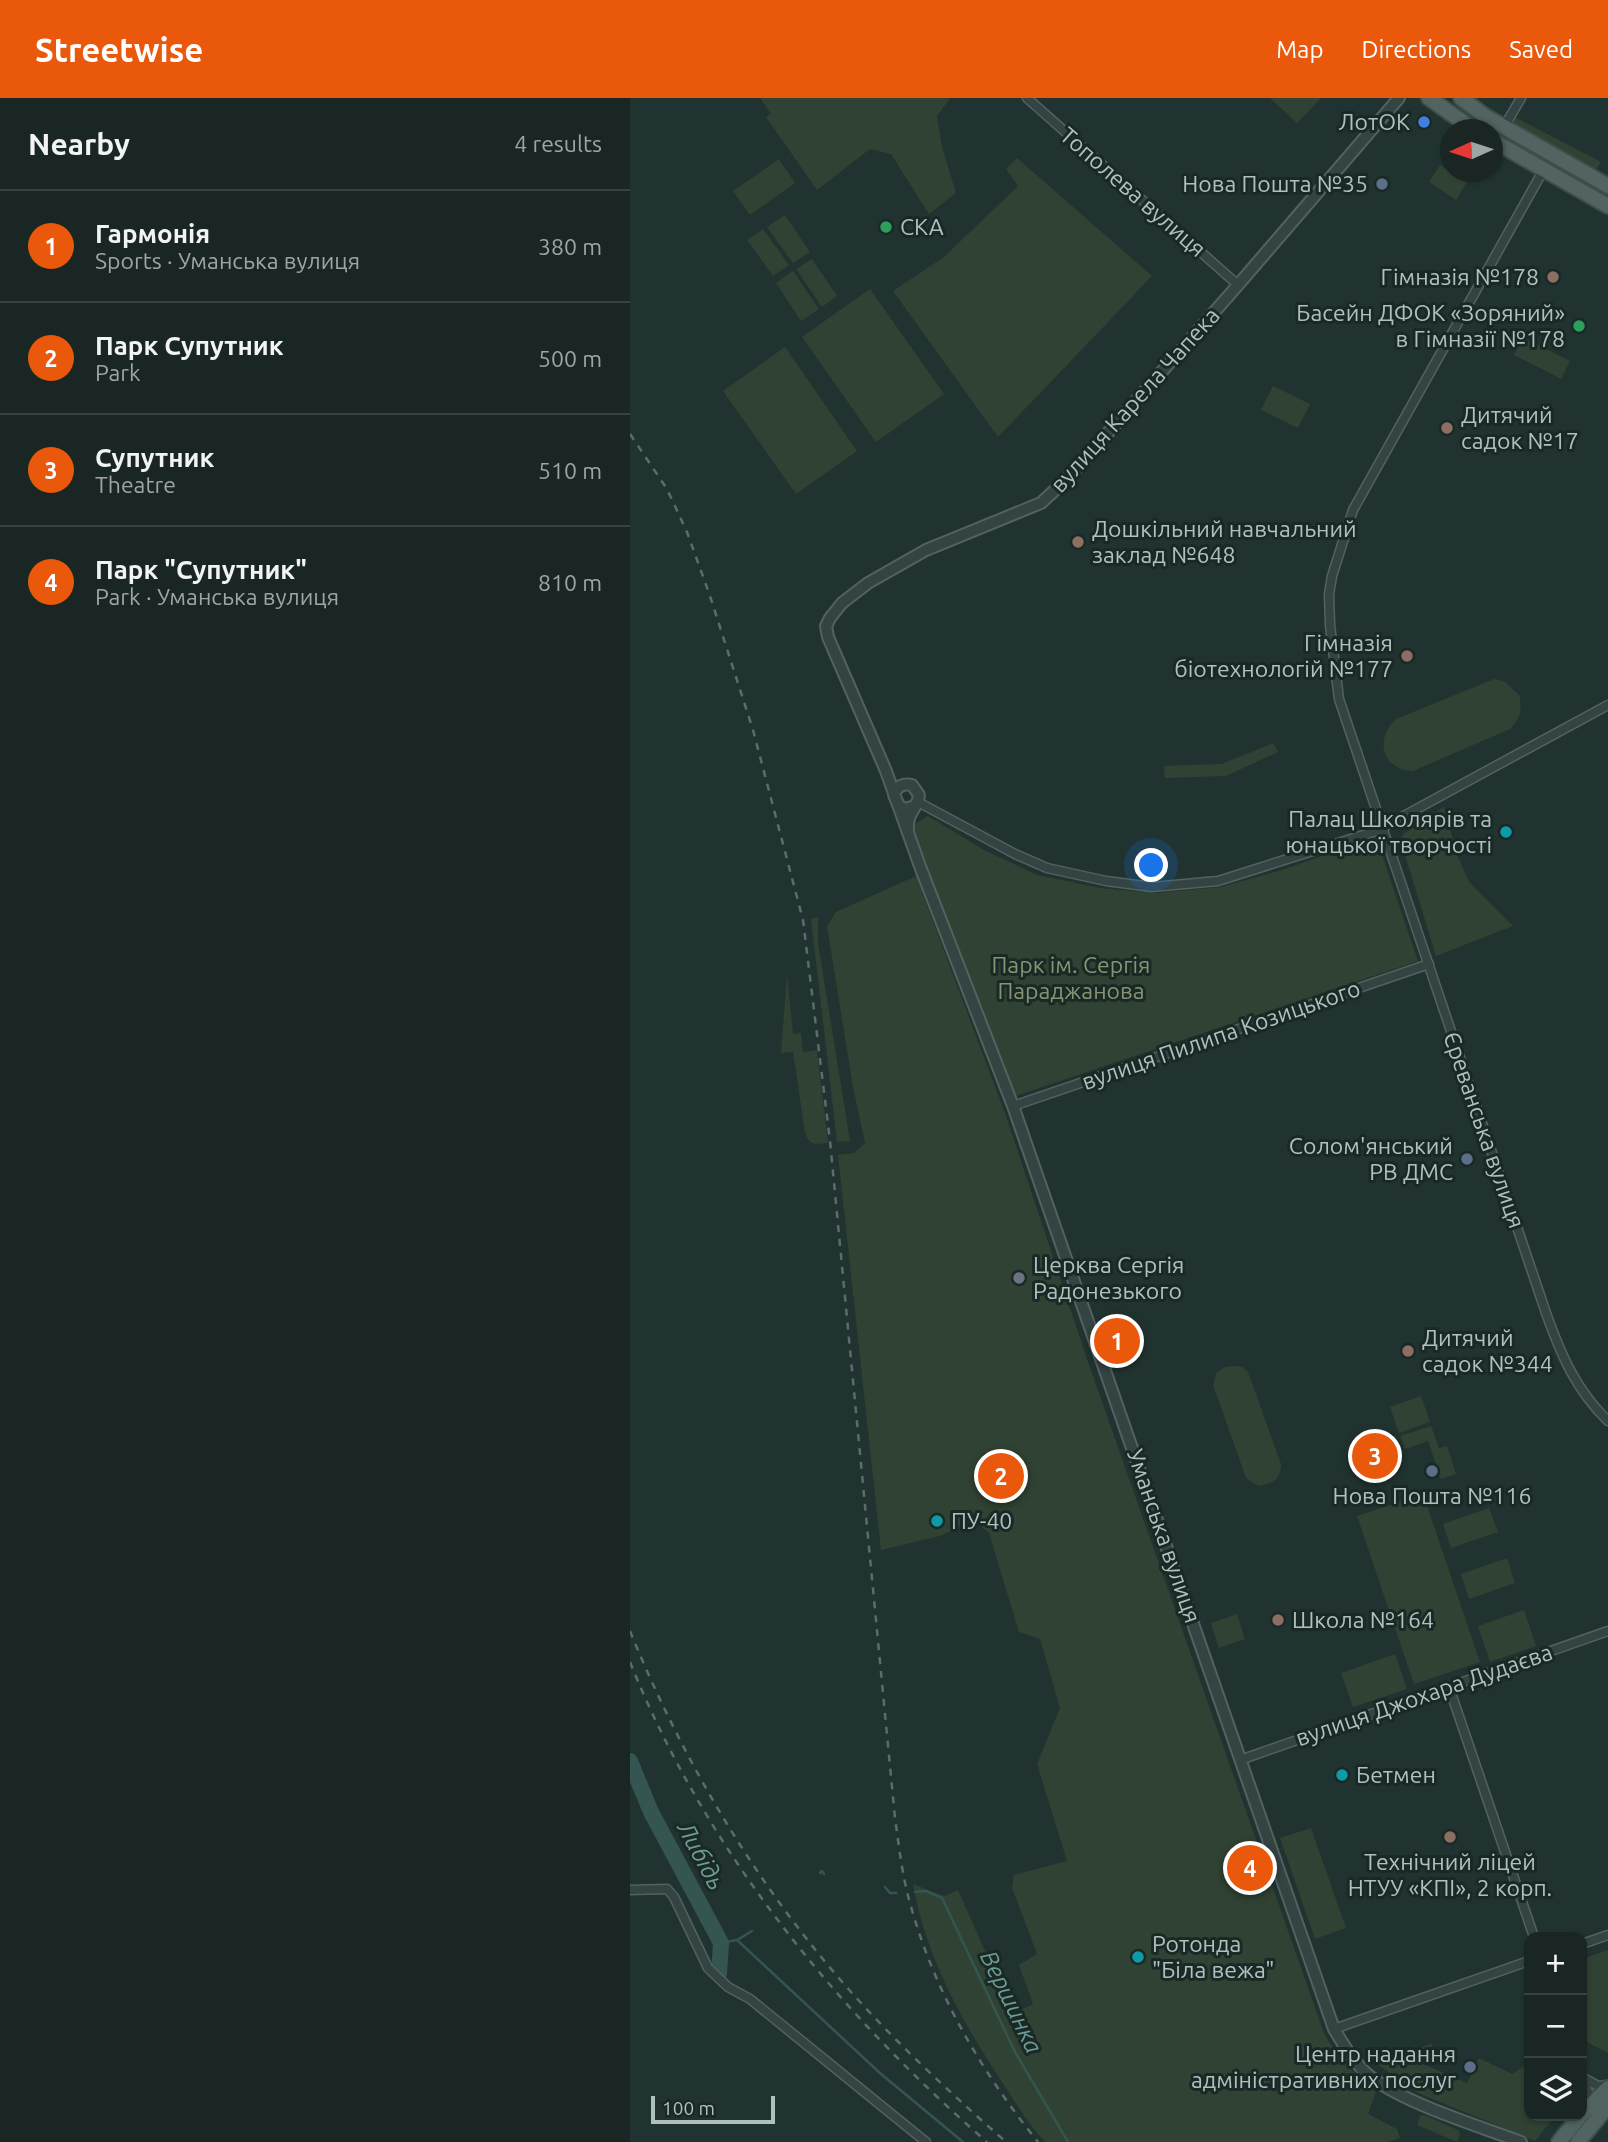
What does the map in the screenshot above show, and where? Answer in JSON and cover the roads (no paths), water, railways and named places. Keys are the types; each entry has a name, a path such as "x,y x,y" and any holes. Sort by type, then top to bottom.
{"main road":[{"path":"1429,98 1459,119"},
{"path":"1461,98 1504,127 1608,186"},
{"path":"1503,146 1608,206"},
{"path":"1587,2109 1608,2087"},
{"path":"1578,2142 1608,2106"},
{"path":"1559,2142 1577,2121"}],"street":[{"name":"Тополева вулиця","path":"1027,98 1238,285"},
{"name":"вулиця Карела Чапека","path":"828,637 827,626 830,618 842,603 897,565 926,550 1041,503 1069,477 1399,98"},
{"path":"1504,127 1521,98"},
{"name":"Єреванська вулиця","path":"1545,169 1364,487 1349,522 1332,576 1329,594 1330,625 1336,689 1559,1350 1588,1402 1608,1421"},
{"name":"Уманська вулиця","path":"828,637 886,772 1013,1105 1166,1539 1334,2029 1366,2073 1389,2088 1521,2142"},
{"path":"904,784 898,788 895,799 902,808 917,804 1046,868 1105,881 1152,887 1218,881 1383,827 1608,705"},
{"path":"886,772 904,784 916,787 919,795 907,823 908,835"},
{"name":"вулиця Пилипа Козицького","path":"1013,1105 1429,964"},
{"name":"вулиця Джохара Дудаєва","path":"1240,1760 1608,1631"},
{"path":"1449,1687 1532,1932"},
{"path":"630,1890 667,1889 674,1897 708,1968 728,1987 750,1999 926,2142"},
{"path":"1587,1942 1608,1935"},
{"path":"1334,2029 1524,1964"},
{"path":"1587,2080 1598,2086 1608,2087"}],"waterway":[{"name":"Либідь","path":"630,1761 651,1812 721,1943 719,1974"},
{"name":"Вершинка","path":"820,1873 822,1871 824,1874"},
{"name":"Вершинка","path":"885,1887 890,1893 896,1893"},
{"name":"Вершинка","path":"915,1892 926,1891 942,1898 1015,2052 1068,2142"},
{"name":"Вершинка","path":"721,1943 737,1940 752,1931"},
{"path":"737,1940 881,2074 963,2142"}],"railway":[{"path":"630,434 667,489 687,532 710,596 753,730 803,920 830,1141 895,1818 907,1892 932,1967 961,2028 997,2087 1038,2142"},
{"path":"630,1631 675,1731 701,1780 729,1827 791,1918 825,1962 878,2021 1006,2142"},
{"path":"630,1662 661,1731 696,1797 736,1862 780,1923 827,1982 878,2038 987,2142"}],"place":[{"name":"ЛотОК","path":"1424,122"},
{"name":"Нова Пошта №35","path":"1382,184"},
{"name":"СКА","path":"886,227"},
{"name":"Гімназія №178","path":"1553,277"},
{"name":"Басейн ДФОК «Зоряний» в Гімназії №178","path":"1579,326"},
{"name":"Дитячий садок №17","path":"1447,428"},
{"name":"Дошкільний навчальний заклад №648","path":"1078,542"},
{"name":"Гімназія біотехнологій №177","path":"1407,656"},
{"name":"Палац Школярів та юнацької творчості","path":"1506,832"},
{"name":"Солом'янський РВ ДМС","path":"1467,1159"},
{"name":"Церква Сергія Радонезького","path":"1019,1278"},
{"name":"Гармонія","path":"1117,1341"},
{"name":"Дитячий садок №344","path":"1408,1351"},
{"name":"Супутник","path":"1375,1456"},
{"name":"Нова Пошта №116","path":"1432,1471"},
{"name":"Парк Супутник","path":"1001,1476"},
{"name":"ПУ-40","path":"937,1521"},
{"name":"Школа №164","path":"1278,1620"},
{"name":"Бетмен","path":"1342,1775"},
{"name":"Технічний ліцей НТУУ «КПІ», 2 корп.","path":"1450,1837"},
{"name":"Парк \"Супутник\"","path":"1250,1868"},
{"name":"Ротонда \"Біла вежа\"","path":"1138,1957"},
{"name":"Центр надання адміністративних послуг","path":"1470,2067"}],"park label":[{"name":"Парк ім. Сергія Параджанова","path":"1071,978"}]}
